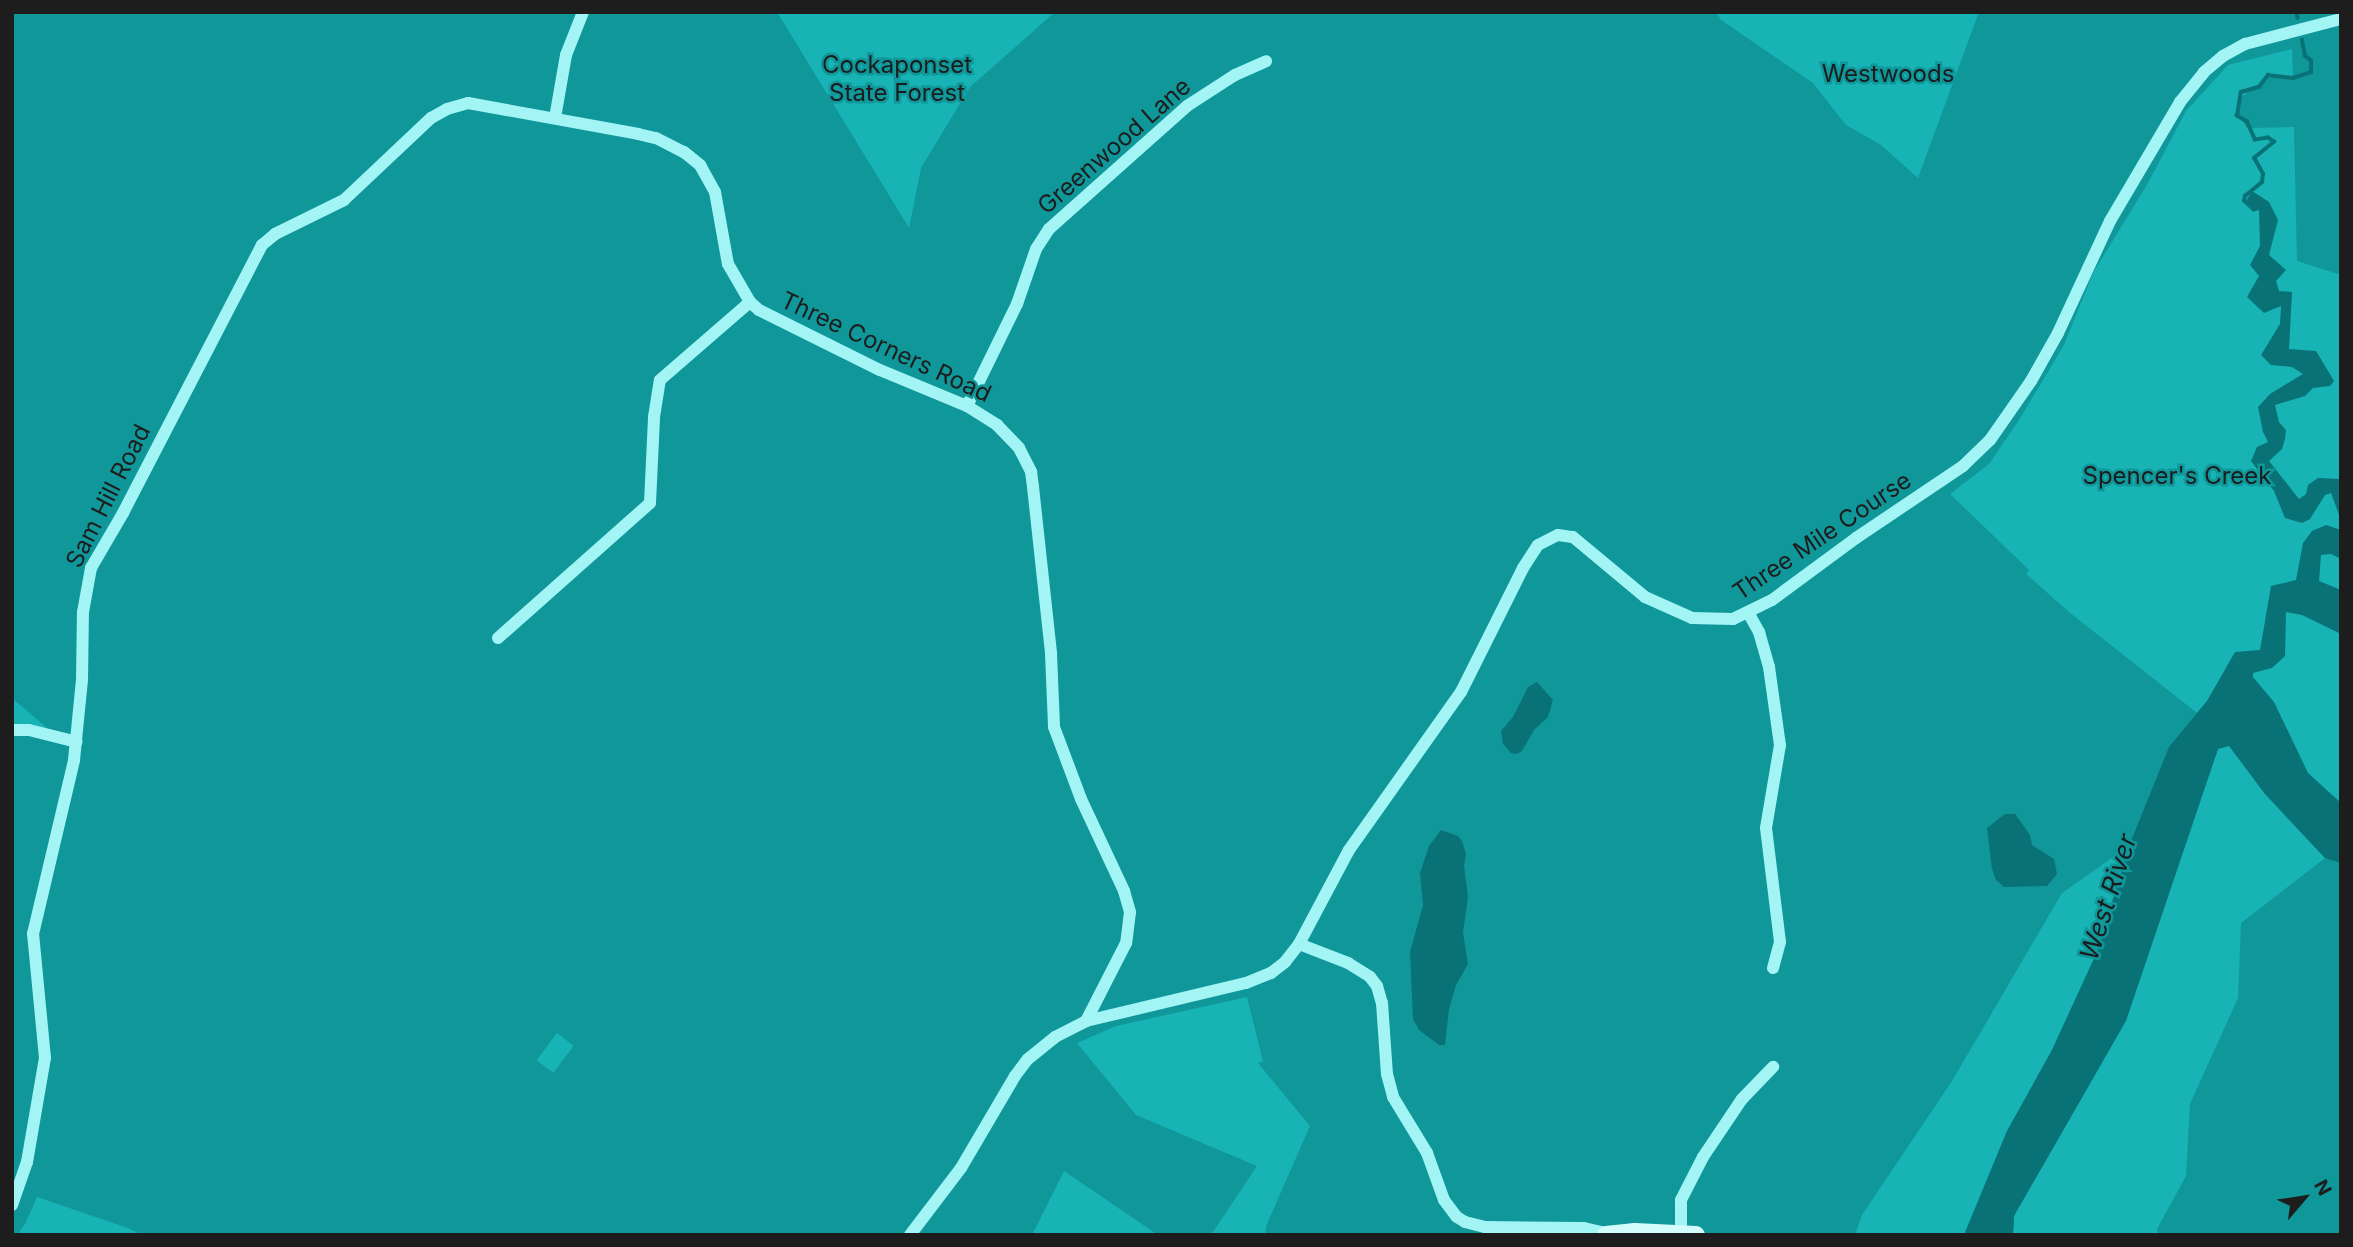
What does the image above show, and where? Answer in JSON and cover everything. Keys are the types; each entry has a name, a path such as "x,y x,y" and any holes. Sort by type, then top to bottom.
{"main road":[{"path":"1608,1234 1688,1234"}],"street":[{"path":"555,118 566,55 583,12"},
{"name":"Three Mile Course","path":"1299,944 1349,850 1461,692 1523,568 1543,541 1558,535 1573,537 1593,550 1637,591 1676,613 1720,622 1749,614 1963,466 1990,440 2031,381 2058,333 2110,221 2180,102 2204,72 2223,56 2245,44 2341,19"},
{"name":"Greenwood Lane","path":"967,406 1017,304 1036,249 1049,229 1187,106 1236,75 1266,61"},
{"name":"Sam Hill Road","path":"12,1205 29,1153 45,1058 33,934 77,742 83,612 91,568 123,513 262,245 275,234 344,200 431,118 447,108 468,103 555,118"},
{"name":"Three Corners Road","path":"555,118 656,138 673,145 700,165 719,205 728,264 750,302 760,310 880,370 967,406 997,425 1012,440 1031,472 1051,654 1054,727 1081,799 1124,891 1130,912 1126,943 1087,1021"},
{"path":"498,638 650,503 654,417 660,380 750,302"},
{"path":"1749,614 1759,632 1769,667 1780,745 1766,828 1780,942 1773,968"},
{"path":"12,730 29,730 77,742"},
{"path":"910,1235 961,1168 1021,1068 1055,1037 1087,1021 1260,979 1279,968 1299,944 1348,963 1370,977 1377,986 1382,1003 1387,1074 1393,1097 1427,1153 1444,1200 1457,1217 1465,1222 1486,1227 1584,1228 1608,1234"},
{"path":"1688,1234 1681,1200 1709,1145 1742,1099 1773,1067"}],"green space":[{"name":"Cockaponset State Forest","path":"777,12 1055,12 970,87 921,168 909,228"},
{"name":"Westwoods","path":"1716,12 1979,12 1918,178 1881,145 1846,125 1813,83 1721,20"},
{"name":"Spencer's Creek","path":"2292,49 2293,79 2268,77 2240,98 2239,115 2247,128 2294,127 2297,261 2341,275 2341,821 2207,701 2197,713 2069,612 2026,574 2029,570 1950,494 1989,464 2019,420 2064,345 2093,273 2148,183 2186,111 2228,65"},
{"path":"12,698 54,734 12,726"},
{"path":"2229,745 2265,794 2325,858 2241,923 2238,998 2190,1104 2186,1176 2157,1229 2158,1235 2013,1235 2014,1216 2166,896 2218,749"},
{"path":"2129,846 2097,952 2052,1050 2007,1131 1964,1235 1855,1235 1862,1215 1952,1081 2062,893"},
{"path":"1247,997 1263,1061 1258,1063 1310,1126 1266,1226 1265,1235 1211,1235 1257,1166 1136,1115 1077,1043 1116,1026"},
{"path":"557,1033 574,1046 553,1073 537,1060"},
{"path":"1064,1171 1158,1235 1032,1235"},
{"path":"37,1197 128,1228 142,1235 17,1235"}],"shaded area":[{"path":"2252,191 2269,202 2278,220 2269,255 2286,270 2276,281 2279,291 2292,292 2289,349 2316,351 2334,381 2330,386 2313,388 2305,396 2275,405 2279,422 2286,430 2282,449 2269,461 2299,499 2306,494 2308,485 2318,478 2341,479 2341,520 2331,493 2325,495 2310,519 2302,523 2285,518 2274,491 2251,461 2257,447 2268,442 2258,407 2270,394 2303,374 2292,367 2271,365 2261,355 2280,324 2281,306 2264,313 2247,297 2259,276 2250,265 2260,246 2259,210 2245,203"},
{"path":"2326,525 2341,530 2341,559 2331,554 2321,555 2319,581 2341,590 2341,634 2302,615 2286,612 2285,656 2272,668 2253,673 2253,677 2274,702 2308,773 2341,803 2341,863 2325,858 2265,794 2229,746 2218,749 2126,1021 2014,1216 2013,1235 1964,1235 2007,1131 2052,1050 2097,952 2129,846 2169,747 2207,701 2235,652 2260,650 2271,586 2296,580 2303,543 2312,531"},
{"path":"1537,682 1553,700 1548,717 1534,730 1522,751 1511,753 1503,744 1501,731 1513,717 1528,687"},
{"path":"2005,814 2015,814 2030,835 2032,845 2054,859 2057,874 2047,886 2004,887 1996,880 1987,828"},
{"path":"1441,830 1458,836 1462,841 1466,854 1464,866 1468,897 1463,933 1468,964 1456,985 1449,1009 1445,1045 1439,1045 1419,1030 1413,1019 1410,952 1423,905 1420,873 1429,846"}],"waterway":[{"path":"2297,12 2298,18"},
{"path":"2260,208 2254,210 2244,201 2245,196 2262,182 2263,174 2254,158 2274,142 2268,138 2255,140 2247,122 2237,116 2241,92 2259,87 2268,75 2293,78 2311,72 2311,61 2305,56 2302,40"}],"water label":[{"name":"West River","path":"2108,897"}]}
